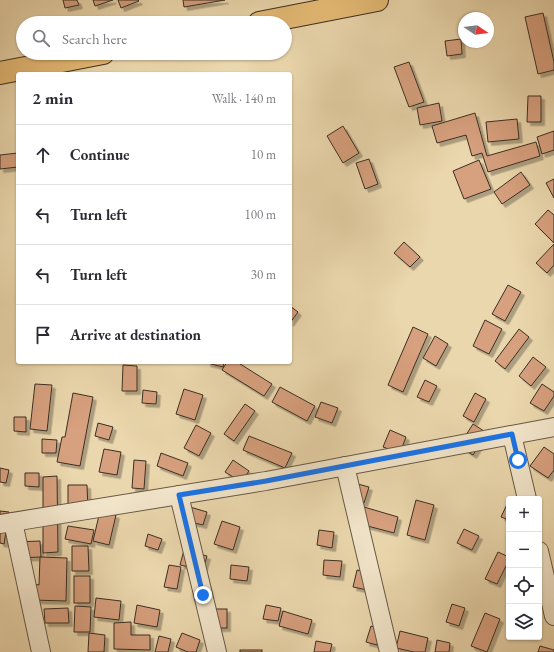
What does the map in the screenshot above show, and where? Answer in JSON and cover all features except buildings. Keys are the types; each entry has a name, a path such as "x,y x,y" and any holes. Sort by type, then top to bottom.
{"main road":[{"path":"292,17 377,0"},
{"path":"0,73 67,60"}],"street":[{"path":"41,652 6,523 266,481 554,427"},
{"path":"512,434 526,496"},
{"path":"345,466 389,652"},
{"path":"179,495 217,652"},
{"path":"542,564 554,616"}],"route":[{"path":"203,595 179,495 266,481 512,434 518,460"}]}
